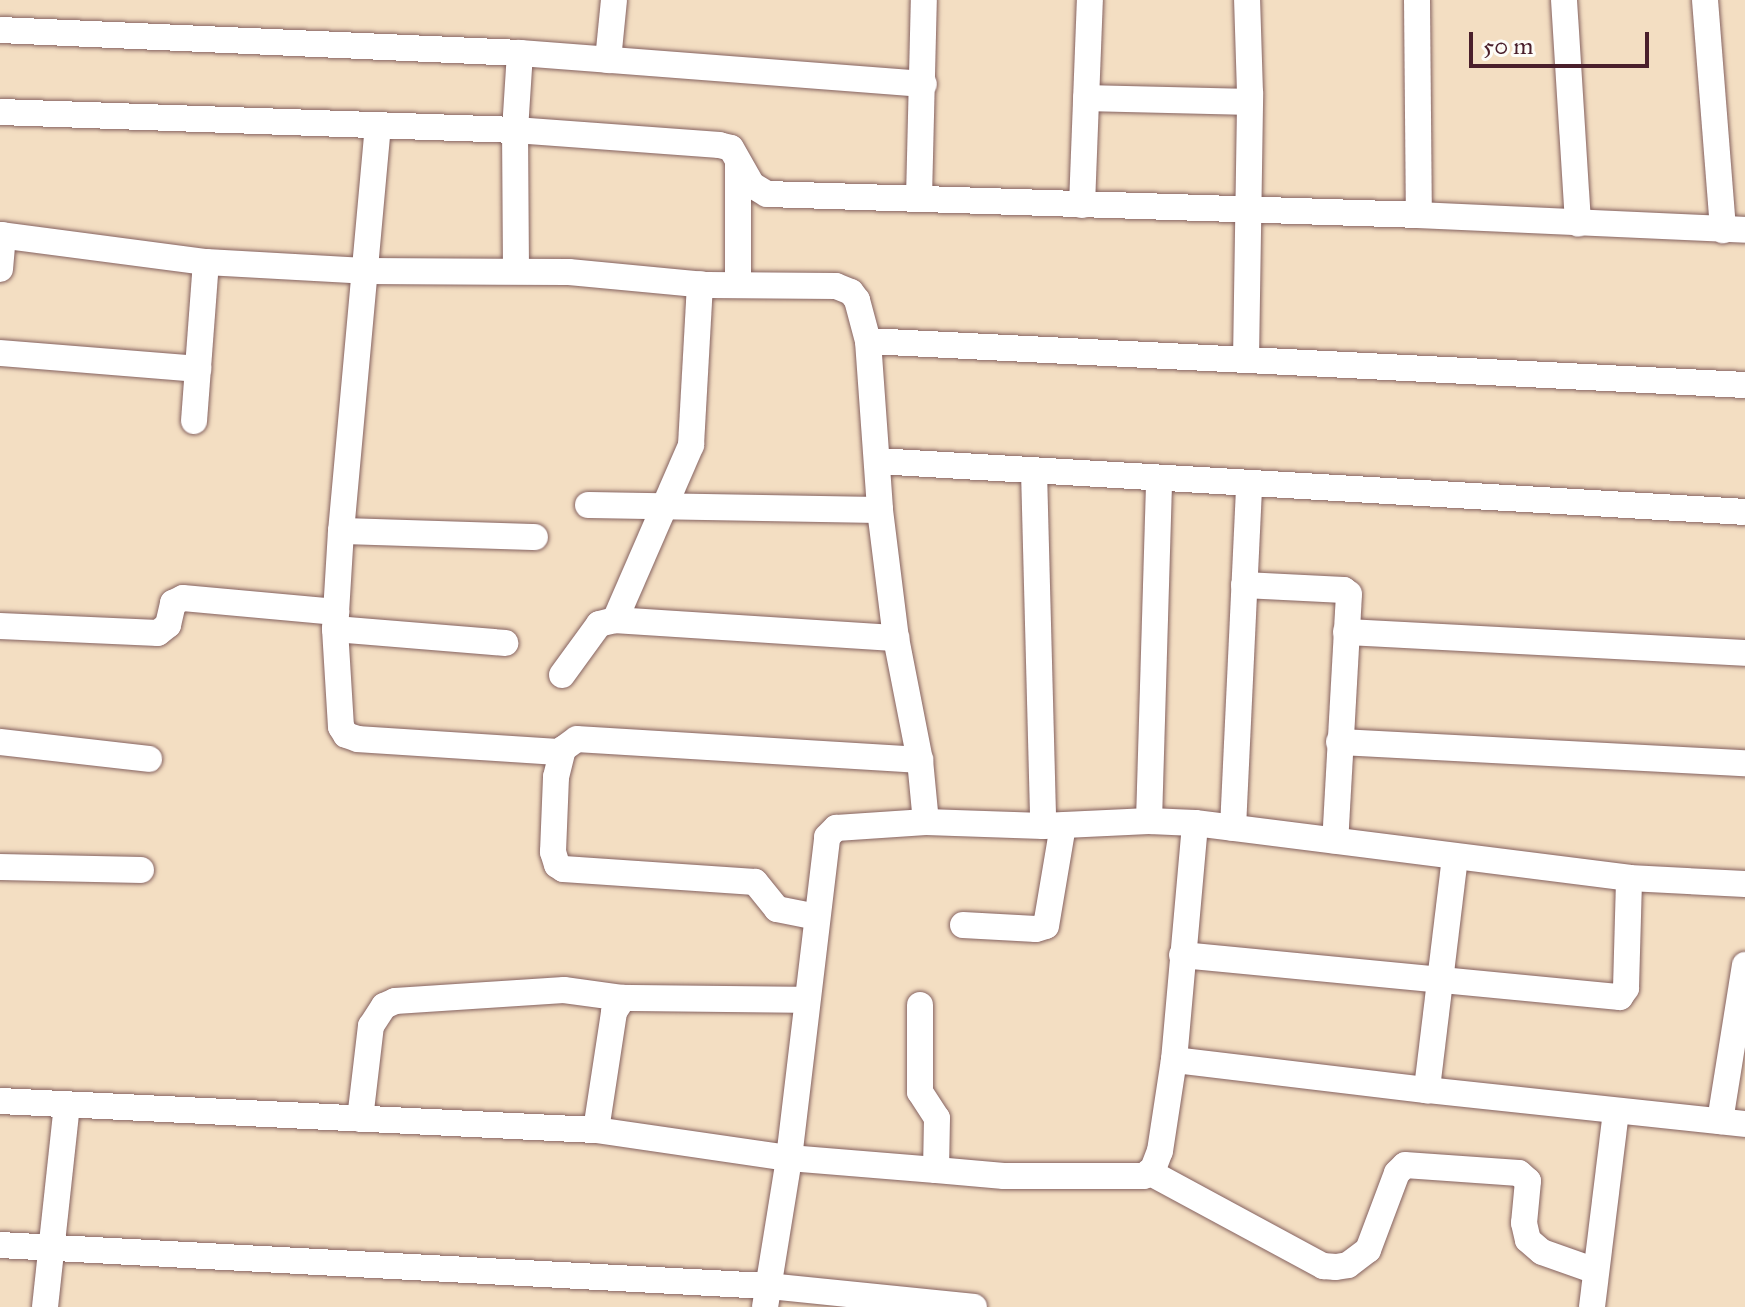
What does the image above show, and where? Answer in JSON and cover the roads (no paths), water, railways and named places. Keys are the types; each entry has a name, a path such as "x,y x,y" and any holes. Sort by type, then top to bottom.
{"street":[{"path":"608,60 614,0"},
{"path":"919,198 924,0"},
{"path":"1082,205 1090,0"},
{"path":"1246,360 1250,102 1247,0"},
{"path":"1417,0 1419,215"},
{"path":"1564,0 1578,224"},
{"path":"0,112 515,130 719,145 731,148 752,185 767,194 1419,215 1734,230 1705,0"},
{"path":"0,30 520,53 924,84"},
{"path":"516,270 515,130 520,53"},
{"path":"1086,98 1250,102"},
{"path":"378,125 341,531 336,620 337,710 346,735 561,752 577,739 920,760"},
{"path":"738,160 738,285"},
{"path":"0,269 1,235 206,262 365,271 516,270 700,284 844,288 857,300 868,341 880,510 896,638 920,760 926,822"},
{"path":"194,421 206,262"},
{"path":"615,620 693,433 700,284"},
{"path":"868,341 1745,385"},
{"path":"0,353 198,369"},
{"path":"877,461 1745,512"},
{"path":"963,925 1036,929 1046,926 1053,826 1034,471"},
{"path":"1149,821 1159,478"},
{"path":"1233,828 1249,483"},
{"path":"588,505 880,510"},
{"path":"341,531 535,537"},
{"path":"1244,585 1347,591 1335,841"},
{"path":"0,626 158,633 168,625 173,603 183,598 505,643"},
{"path":"562,675 599,624 615,620 896,638"},
{"path":"1346,632 1745,653"},
{"path":"0,742 149,759"},
{"path":"1339,742 1745,763"},
{"path":"561,752 553,852 557,865 574,870 755,882 777,909 817,917"},
{"path":"767,1296 789,1158 806,1000 830,831 926,822 1053,826 1149,821 1195,823 1629,878 1745,884"},
{"path":"0,1101 596,1130 789,1158 1004,1176 1135,1178 1149,1172 1160,1151 1174,1060 1195,823"},
{"path":"1427,1090 1455,857"},
{"path":"0,867 141,870"},
{"path":"1182,955 1620,997 1626,988 1629,878"},
{"path":"1174,1060 1733,1123 1745,965"},
{"path":"360,1119 371,1026 384,1006 395,1001 564,990 623,998 806,1000"},
{"path":"596,1130 614,1012 623,998"},
{"path":"920,1005 920,1092 937,1118 936,1170"},
{"path":"45,1307 67,1105"},
{"path":"1592,1307 1616,1111"},
{"path":"1149,1172 1323,1266 1336,1267 1348,1265 1368,1250 1397,1173 1405,1165 1519,1173 1528,1181 1524,1223 1528,1240 1542,1252 1596,1271"},
{"path":"0,1245 974,1307"}]}
